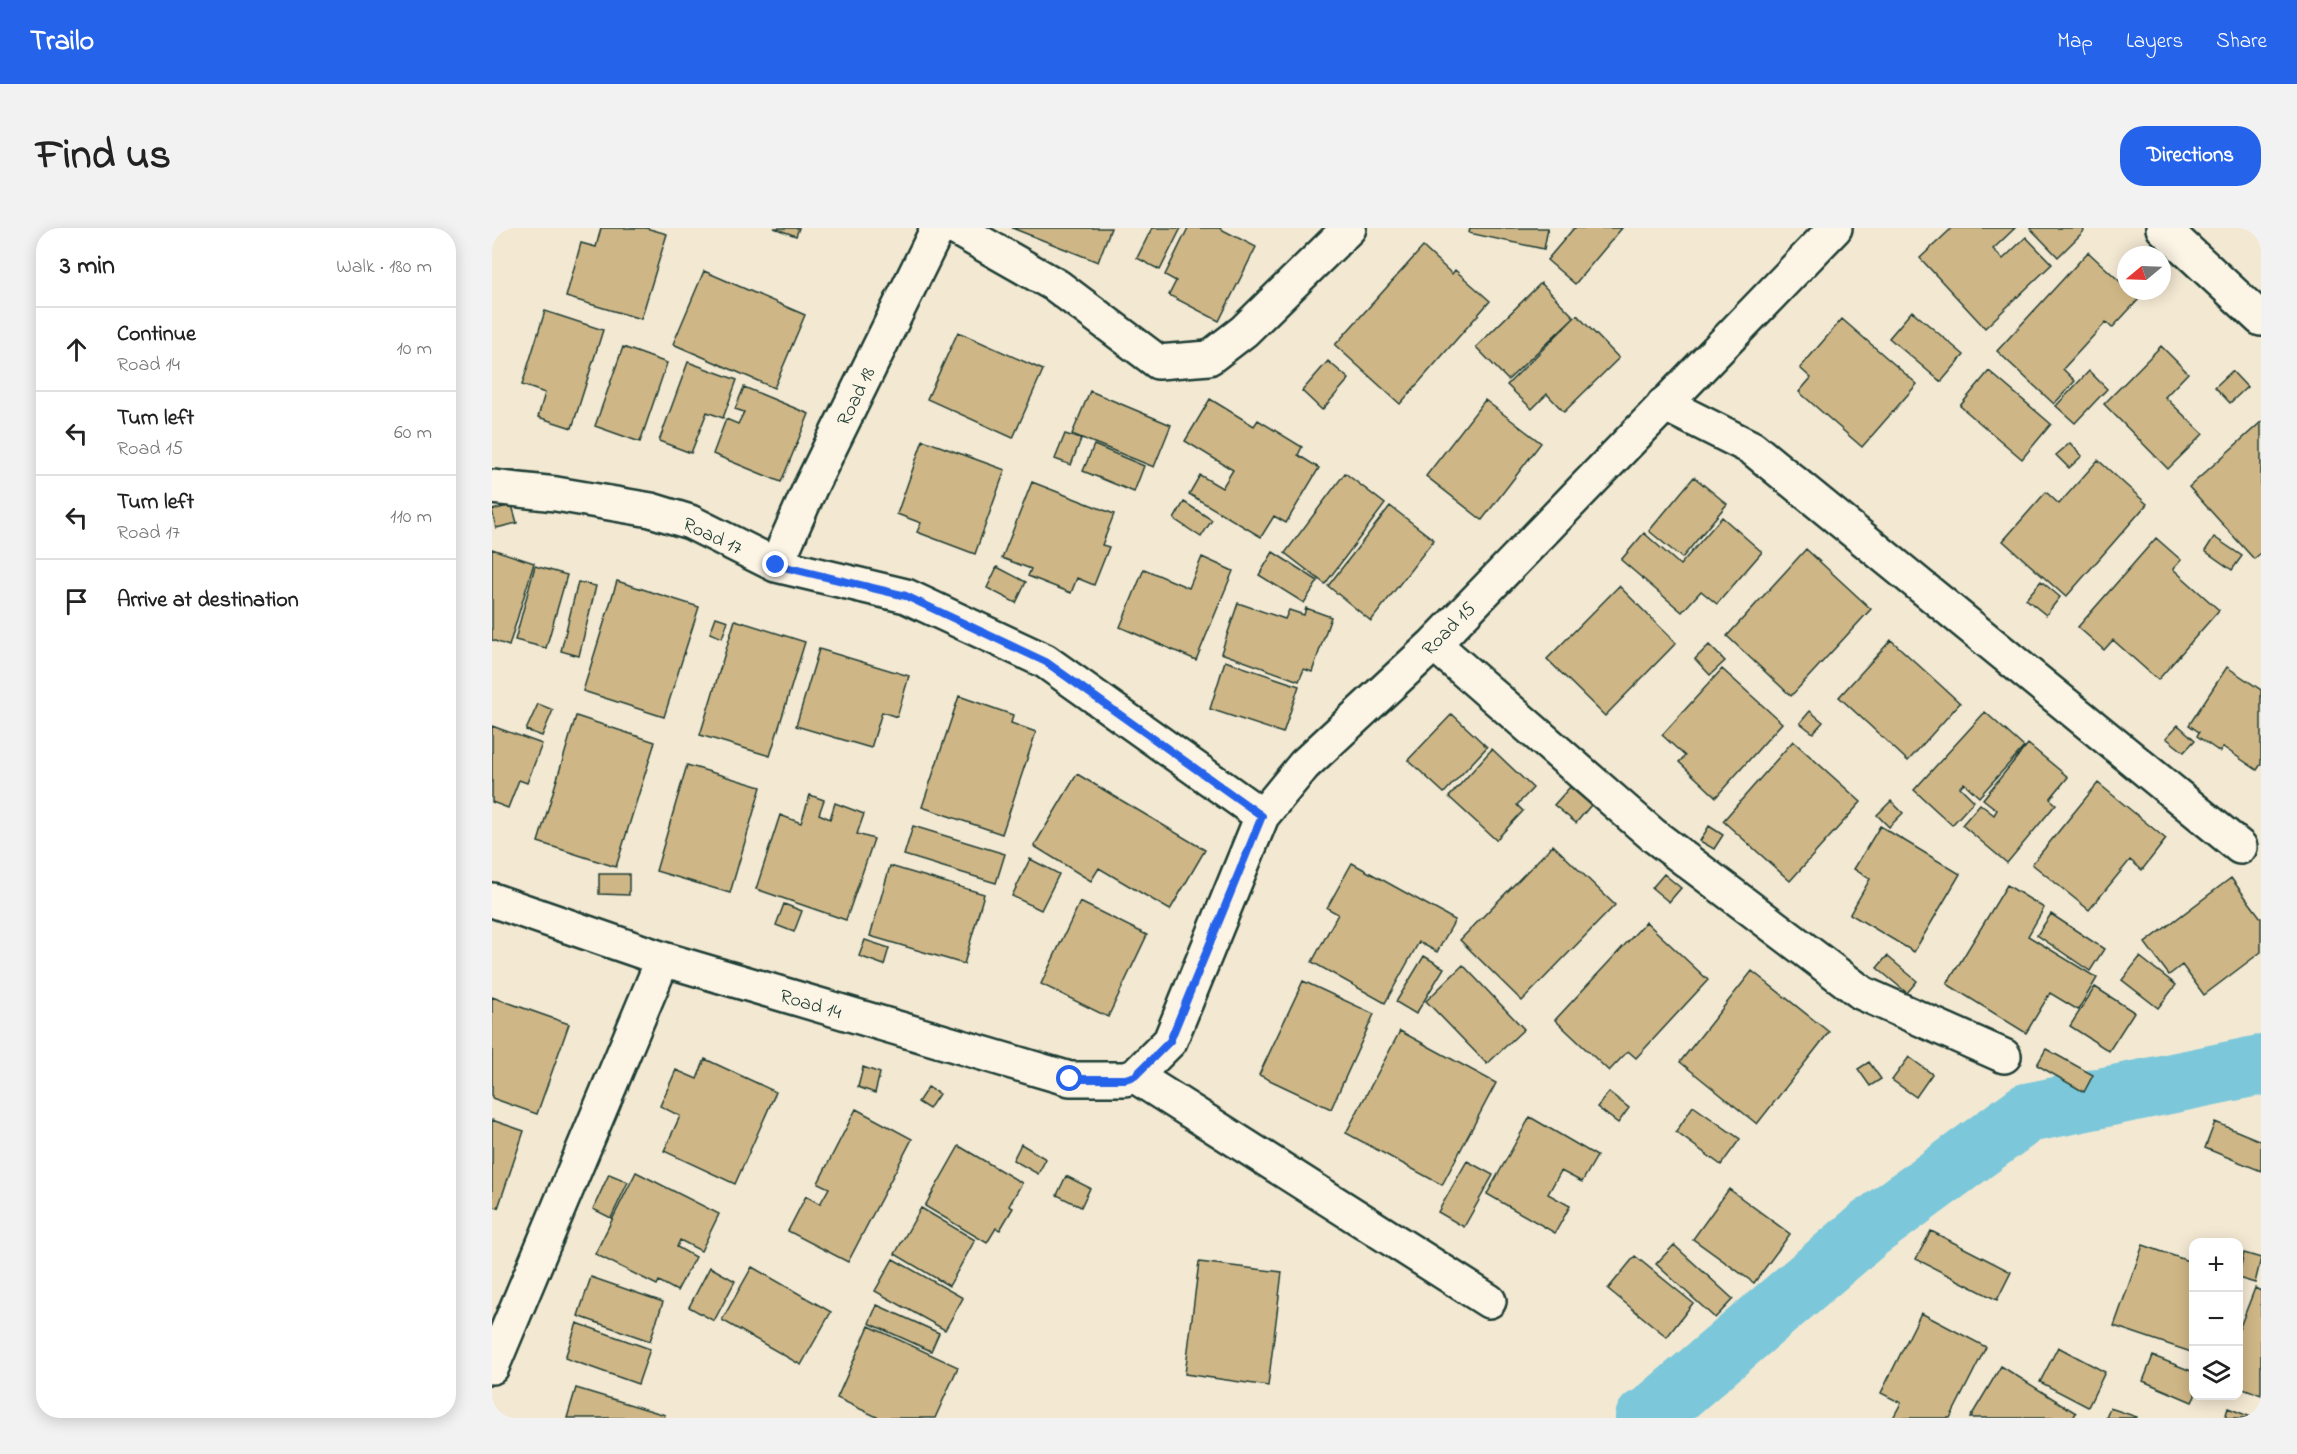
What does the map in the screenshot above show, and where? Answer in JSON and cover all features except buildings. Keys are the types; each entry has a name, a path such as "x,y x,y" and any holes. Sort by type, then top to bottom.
{"street":[{"name":"Road 18","path":"776,565 810,488 938,228"},
{"path":"955,228 1057,286 1158,362 1209,358 1244,331 1349,228"},
{"name":"Road 15","path":"1135,1076 1170,1041 1262,816 1304,765 1434,644 1835,228"},
{"path":"2163,228 2261,319"},
{"path":"1664,404 1752,448 2240,848"},
{"name":"Road 17","path":"492,487 556,494 651,510 690,522 776,565 906,596 1046,662 1262,816"},
{"path":"1434,644 1653,835 1862,993 2004,1056"},
{"name":"Road 14","path":"492,900 663,959 1070,1079 1125,1079 1135,1076"},
{"path":"492,1367 663,959"},
{"path":"1135,1076 1490,1301"}],"waterway":[{"path":"1645,1418 1649,1417 1869,1229 2027,1113 2261,1065"}],"route":[{"path":"776,565 906,596 1046,662 1262,816 1170,1041 1135,1076 1125,1079 1070,1079"}]}
